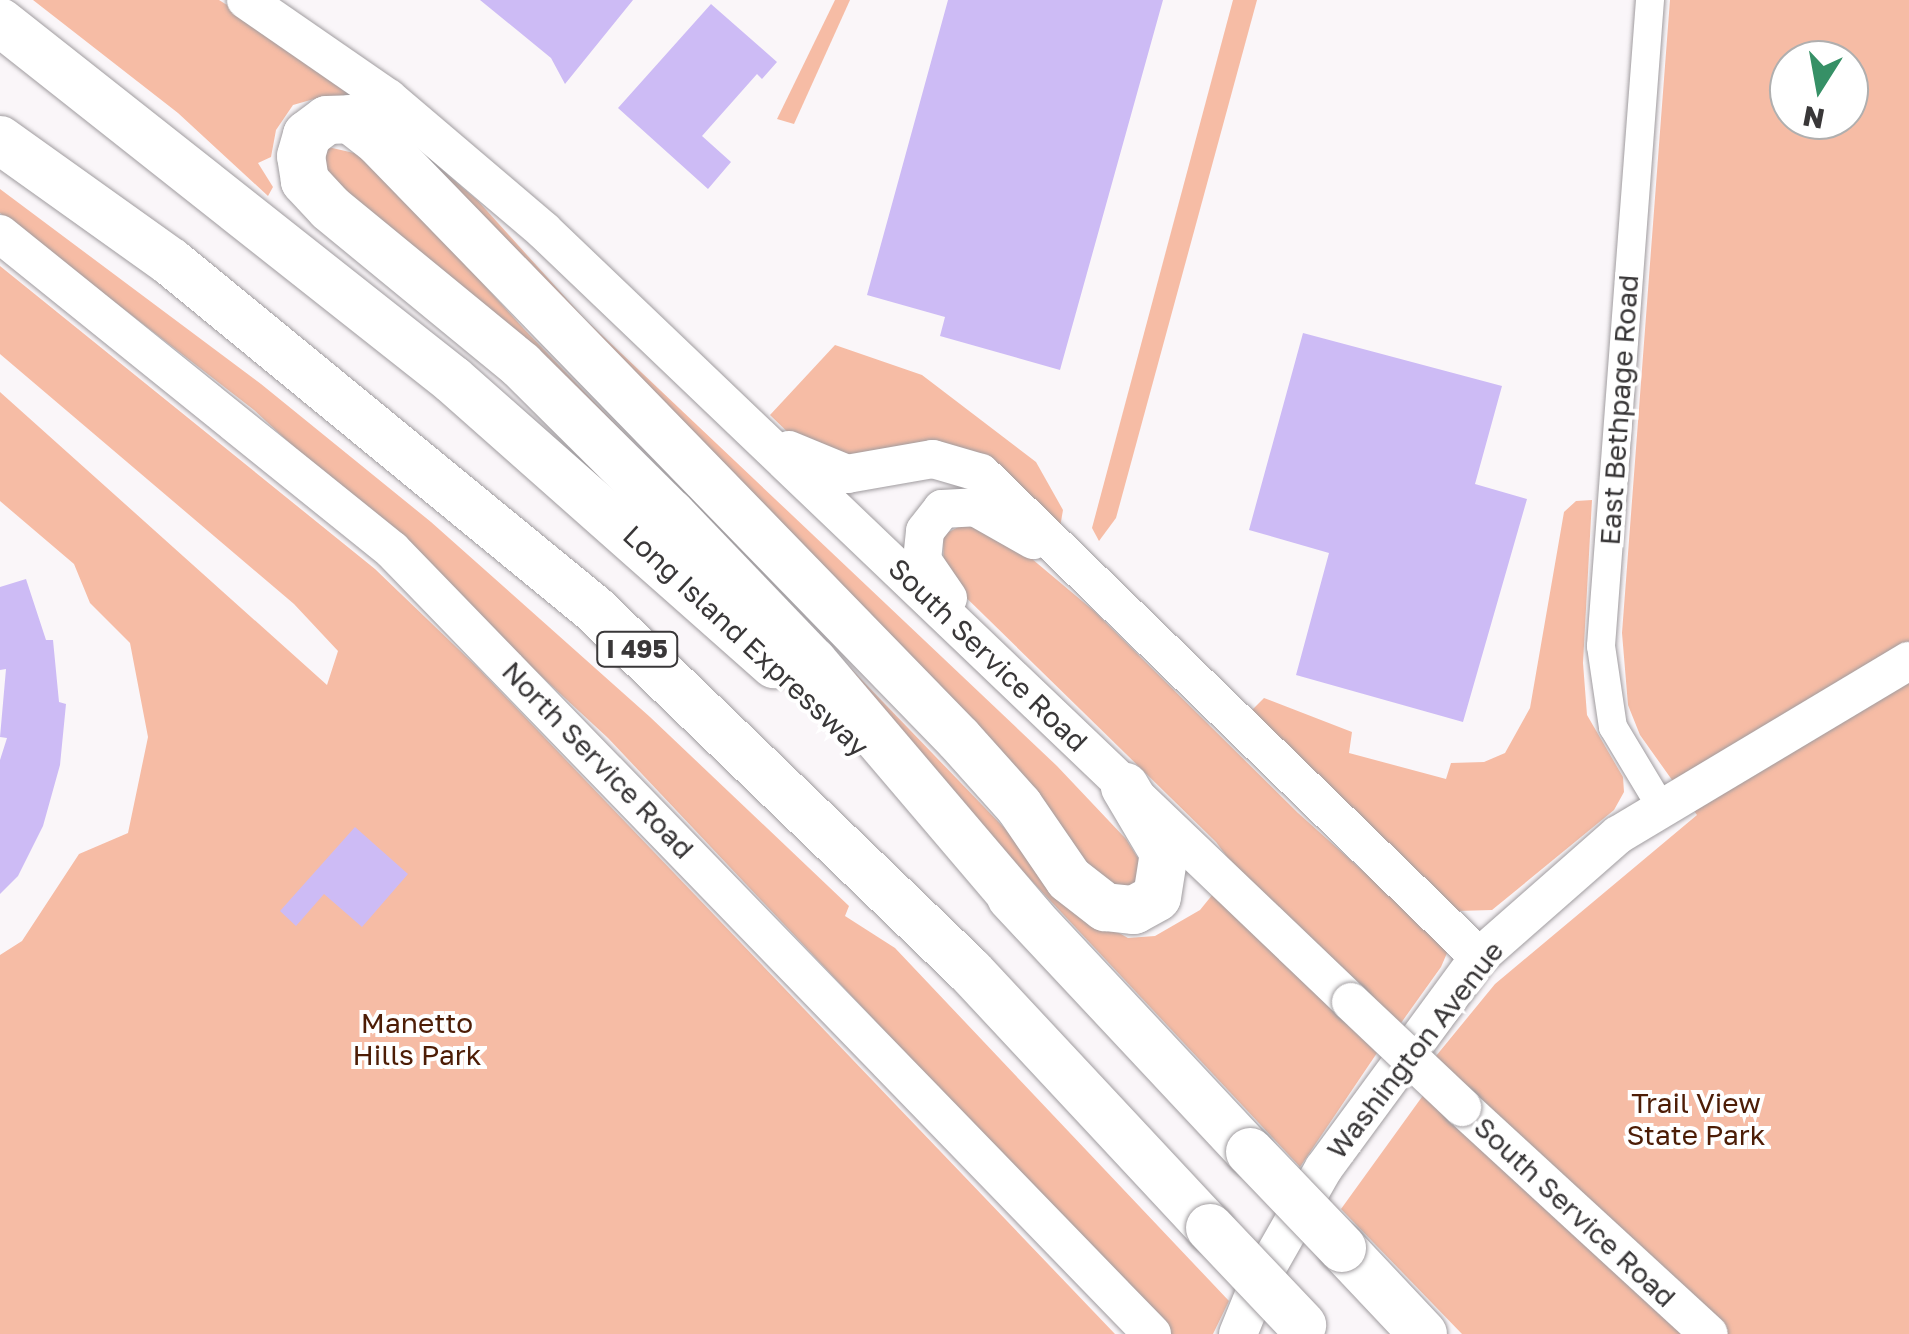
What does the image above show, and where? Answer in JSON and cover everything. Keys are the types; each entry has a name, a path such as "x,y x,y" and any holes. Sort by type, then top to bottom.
{"highway":[{"path":"5,0 237,203"},
{"name":"Long Island Expressway","path":"0,22 237,203 645,544 1032,918 1423,1334"},
{"path":"1032,918 812,662 671,514 521,366 330,208 306,181 301,156 307,135 328,120 350,119 379,142 959,739 1019,806 1069,879 1105,907 1134,910 1157,897 1164,853 1125,787"},
{"name":"I 495","path":"0,140 170,262 593,608 970,971 1307,1329"}],"main road":[{"name":"South Service Road","path":"246,0 342,63 492,183 1462,1107 1709,1334"},
{"name":"North Service Road","path":"0,234 392,550 1152,1334"},
{"path":"752,428 832,472 861,474 934,459 963,463 1006,494 1060,556 1479,957"},
{"path":"1053,716 928,575 922,545 932,518 958,505 976,507 1060,556"},
{"name":"Washington Avenue","path":"1238,1334 1260,1280 1324,1168 1479,957 1560,880 1661,806 1909,660"}],"street":[{"name":"East Bethpage Road","path":"1650,0 1601,646 1613,727 1661,806"}],"green space":[{"path":"33,0 219,0 303,53 478,201 585,319 1057,766 1126,839 1139,860 1140,880 1109,897 343,101 321,97 293,105 276,130 271,157 258,163 273,187 268,196 178,113"},
{"path":"835,0 850,0 794,124 777,119"},
{"path":"1233,0 1257,0 1116,518 1099,541 1092,528"},
{"name":"Trail View State Park","path":"1670,0 1909,0 1909,1334 1462,1334 1341,1209 1445,1065 1436,1056 1495,984 1697,815 1640,735 1628,705 1622,633"},
{"path":"328,147 367,156 524,329 1089,916 1128,938 1155,936 1200,910 1213,894 1377,1053 1300,1167 643,466 338,200 318,161"},
{"path":"0,189 261,384 431,522 650,717 849,906 845,916 895,948 1229,1301 1213,1334 1171,1334 608,738 254,410 0,213"},
{"name":"Manetto Hills Park","path":"0,266 375,569 478,668 1115,1334 0,1334 0,955 22,941 79,854 128,833 148,737 130,643 90,603 74,564 0,501 0,392 327,685 338,651 294,604 0,354"},
{"path":"835,345 922,375 1036,462 1063,510 1059,533 978,461 874,464 803,447 770,415"},
{"path":"1592,500 1583,663 1587,715 1623,777 1624,792 1614,810 1492,910 1456,911 1250,712 1264,698 1352,732 1349,753 1446,779 1451,763 1484,762 1505,753 1530,708 1564,512 1576,501"},
{"path":"966,523 1000,532 1094,611 1298,813 1440,940 1447,953 1441,967 1401,1023 1251,889 1216,842 944,576 943,535"}],"building":[{"path":"480,0 633,0 565,84 551,58"},
{"path":"948,0 1163,0 1060,370 940,336 945,317 867,295"},
{"path":"711,4 777,62 762,79 757,74 702,136 731,162 708,189 618,108"},
{"path":"1303,333 1502,386 1475,484 1527,499 1463,722 1296,675 1329,553 1249,530"},
{"path":"26,579 46,640 53,640 59,702 66,704 60,765 43,826 18,876 0,894 0,760 7,738 0,737 6,669 0,670 0,587"},
{"path":"355,827 408,874 362,927 324,894 296,926 280,911"}]}
